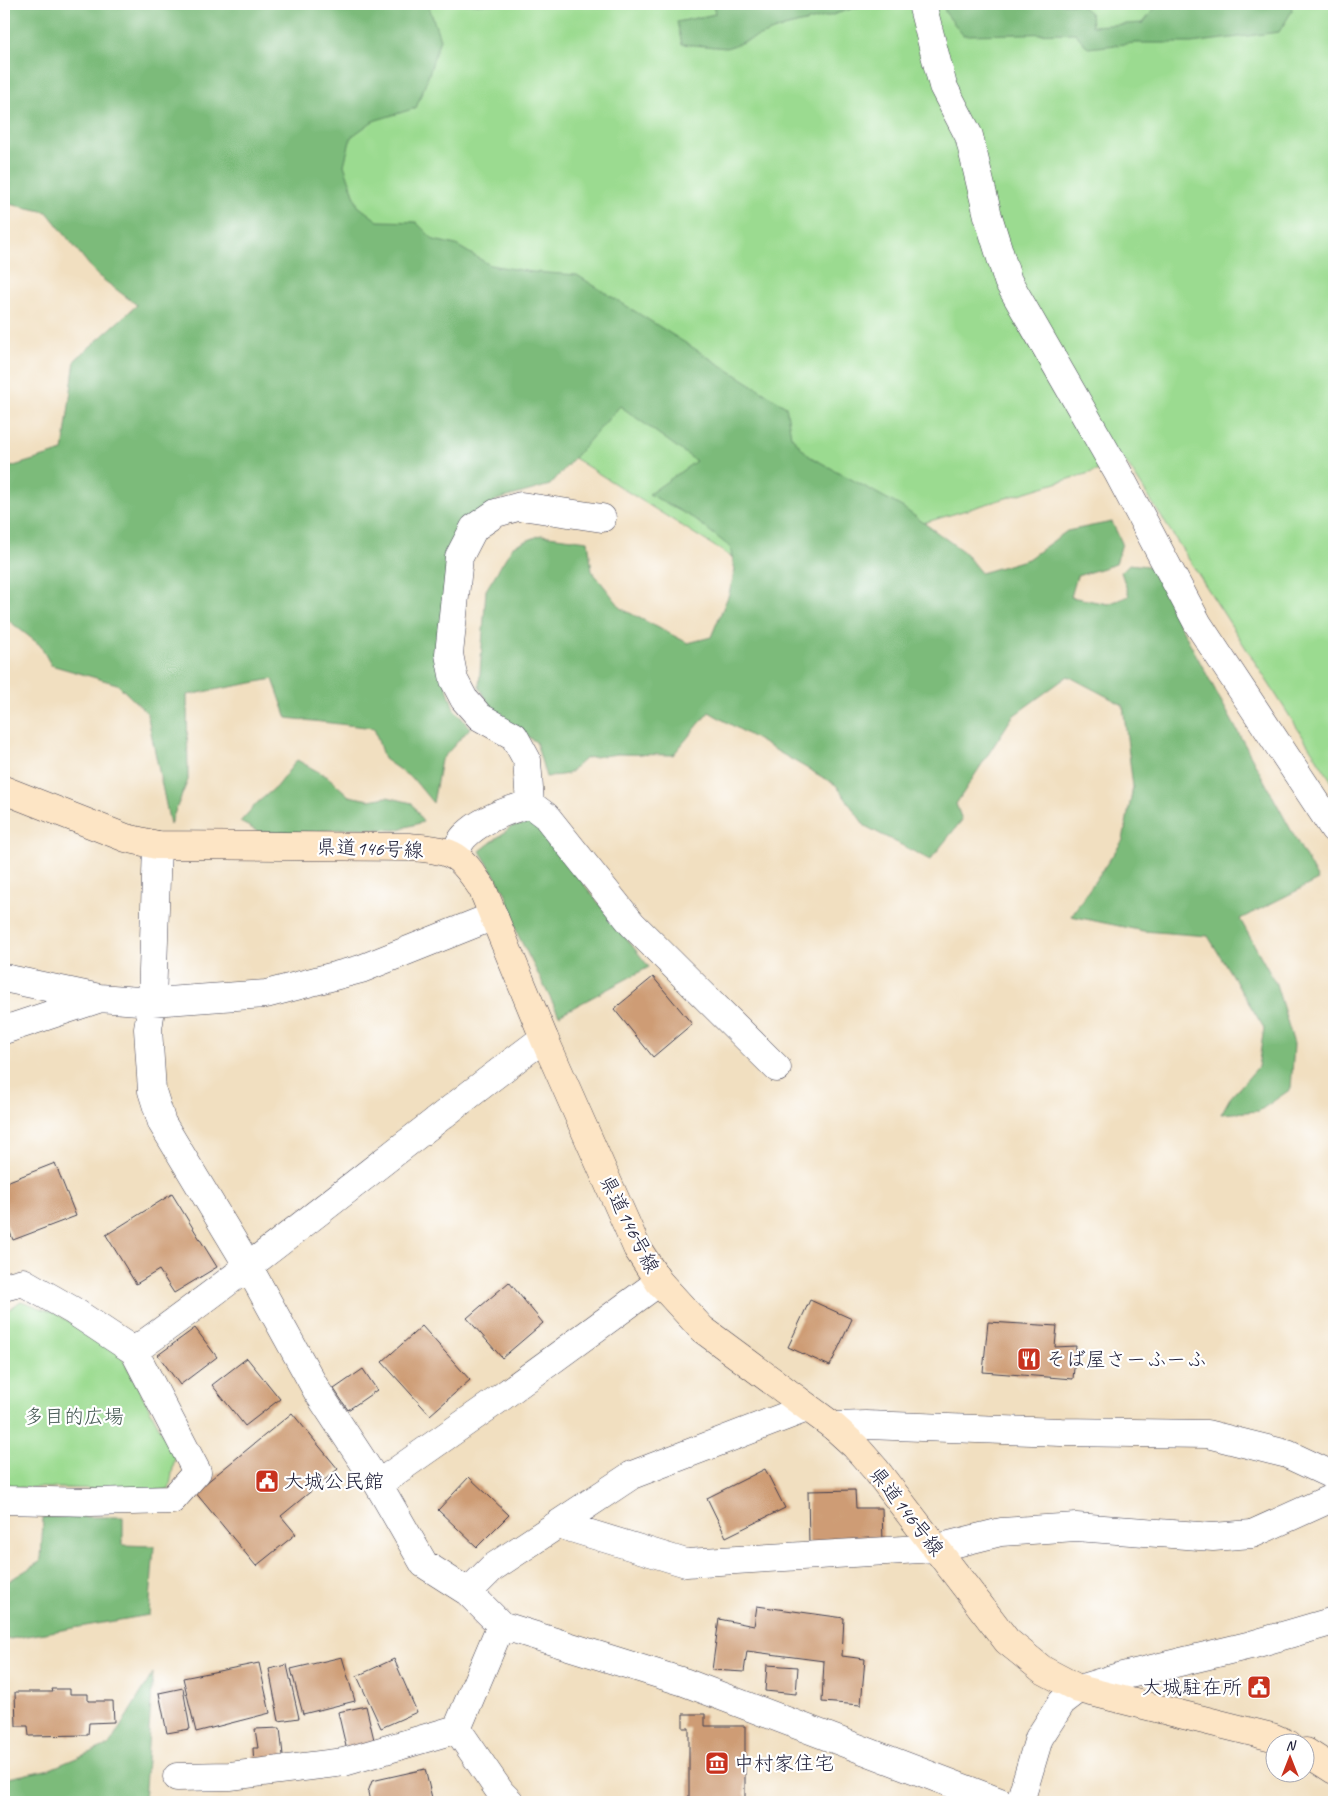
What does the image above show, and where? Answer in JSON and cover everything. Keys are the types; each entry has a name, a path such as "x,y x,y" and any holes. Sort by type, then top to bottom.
{"main road":[{"name":"県道146号線","path":"4,790 126,838 157,845 409,847 431,849 453,855 470,871 482,888 544,1038 637,1248 659,1282 702,1329 833,1426 855,1446 937,1548 1007,1641 1044,1670 1079,1690 1266,1736"},
{"path":"1316,1758 1334,1770"}],"street":[{"path":"922,4 943,86 969,136 988,216 1008,281 1117,471 1198,624 1334,828"},
{"path":"602,518 521,506 496,513 474,528 459,557 449,654 454,680 464,699 480,718 514,736 527,760 530,804 546,816 632,924 777,1068"},
{"path":"453,855 464,836 477,825 514,808 530,804"},
{"path":"157,845 152,1002 148,1029 152,1091 162,1122 248,1266 318,1391 378,1484 424,1564 468,1592 501,1625 684,1682 1000,1802"},
{"path":"4,978 99,998 152,1002 266,994 361,969 494,916"},
{"path":"4,1030 99,998"},
{"path":"134,1351 199,1305 544,1038"},
{"path":"4,1287 23,1282 72,1310 134,1351 197,1472 172,1500 91,1502 4,1500"},
{"path":"378,1484 499,1399 659,1282"},
{"path":"468,1592 492,1568 632,1475 807,1408"},
{"path":"833,1426 866,1425 1062,1432 1207,1434 1287,1454 1323,1469 1334,1476"},
{"path":"558,1524 686,1563 937,1548 1001,1532 1076,1526 1213,1537 1252,1534 1334,1498"},
{"path":"1020,1802 1039,1738 1062,1702 1079,1690 1122,1676 1251,1645 1334,1621"},
{"path":"457,1729 501,1625"},
{"path":"177,1777 230,1776 344,1762 457,1729"},
{"path":"457,1729 501,1793 510,1802"}],"green space":[{"path":"4,4 1334,4 1334,785 1126,462 757,573 265,264"},
{"path":"4,4 428,4 440,39 416,108 373,121 351,137 344,165 358,206 378,221 416,222 434,240 456,245 490,265 532,272 577,275 786,406 791,436 809,456 902,507 964,552 981,573 1028,559 1067,531 1112,522 1122,543 1116,564 1077,576 1071,597 1108,604 1129,596 1121,572 1129,564 1156,567 1180,625 1318,880 1240,919 1276,984 1294,1044 1291,1089 1259,1111 1221,1114 1230,1098 1258,1067 1264,1028 1208,936 1143,931 1071,916 1123,840 1133,787 1123,705 1068,676 1013,716 956,804 962,820 930,860 865,826 836,785 709,712 673,755 618,754 586,758 568,774 546,777 536,742 496,715 479,687 486,590 513,546 541,535 588,541 592,571 622,609 688,643 711,637 729,594 735,570 730,547 693,518 649,494 696,461 620,406 550,485 497,500 457,531 437,658 454,709 470,728 441,760 433,803 414,780 384,759 374,728 287,718 273,679 187,695 188,780 170,824 147,713 117,684 51,665 40,645 4,617 4,469 63,451 75,360 137,305 97,275 47,212 4,203"},
{"path":"713,4 867,4 784,27 727,48 682,44 677,22 715,14"},
{"path":"944,4 1079,4 1091,14 1092,26 1143,23 1158,4 1291,4 1292,11 1279,32 1191,43 1135,43 1088,48 1075,33 963,35 945,12"},
{"path":"297,760 328,777 349,796 369,800 387,797 412,803 423,822 396,830 353,828 311,832 259,832 240,822 257,803 276,787"},
{"path":"535,822 649,967 559,1015 518,935 506,894 480,851 511,827"},
{"name":"多目的広場","path":"21,1301 57,1314 120,1353 175,1457 169,1490 4,1487 4,1313"},
{"path":"43,1517 123,1517 123,1545 154,1546 149,1615 4,1640 4,1584 41,1561"},
{"path":"153,1673 144,1802 4,1802 4,1779 50,1769 110,1744"}],"building":[{"path":"653,977 692,1024 653,1057 614,1009"},
{"path":"55,1163 76,1216 13,1240 4,1217 4,1183"},
{"path":"172,1194 217,1267 174,1293 159,1270 136,1284 106,1235"},
{"path":"509,1282 543,1323 502,1358 467,1318"},
{"path":"810,1300 852,1319 830,1366 788,1347"},
{"name":"そば屋さーふーふ","path":"988,1322 1057,1326 1055,1347 1076,1346 1073,1379 983,1372"},
{"path":"422,1326 470,1380 430,1415 382,1362"},
{"path":"195,1328 217,1357 180,1385 158,1355"},
{"path":"247,1358 280,1399 245,1426 212,1385"},
{"path":"363,1369 377,1390 348,1410 334,1389"},
{"name":"大城公民館","path":"292,1413 338,1469 281,1516 296,1534 256,1566 195,1492"},
{"path":"765,1469 785,1508 726,1537 707,1498"},
{"path":"469,1477 509,1515 477,1547 438,1510"},
{"path":"855,1490 856,1508 882,1508 883,1542 809,1543 808,1491"},
{"name":"中村家住宅","path":"757,1606 844,1618 842,1656 865,1659 861,1705 822,1702 824,1661 747,1651 744,1672 712,1670 719,1619 754,1626"},
{"path":"342,1657 355,1701 303,1714 291,1669"},
{"path":"394,1659 417,1712 381,1728 357,1676"},
{"path":"259,1663 270,1713 196,1732 183,1678"},
{"path":"287,1665 299,1718 279,1721 269,1669"},
{"name":"中村家住宅","path":"767,1665 798,1667 796,1694 765,1691"},
{"path":"183,1688 190,1729 167,1733 159,1693"},
{"path":"52,1689 70,1689 70,1694 88,1694 88,1701 113,1701 114,1722 89,1723 88,1735 29,1736 28,1726 16,1726 15,1692 53,1692"},
{"path":"366,1706 376,1748 348,1755 338,1712"},
{"name":"中村家住宅","path":"683,1714 705,1714 705,1726 745,1726 745,1799 689,1799 689,1728 683,1728"},
{"path":"280,1728 284,1764 254,1767 253,1748 258,1748 255,1729"},
{"path":"425,1769 433,1802 370,1802 368,1792 372,1781"}],"place":[{"name":"そば屋さーふーふ","path":"1029,1359"},
{"name":"大城公民館","path":"267,1481"},
{"name":"大城駐在所","path":"1259,1687"},
{"name":"中村家住宅","path":"717,1763"}]}
